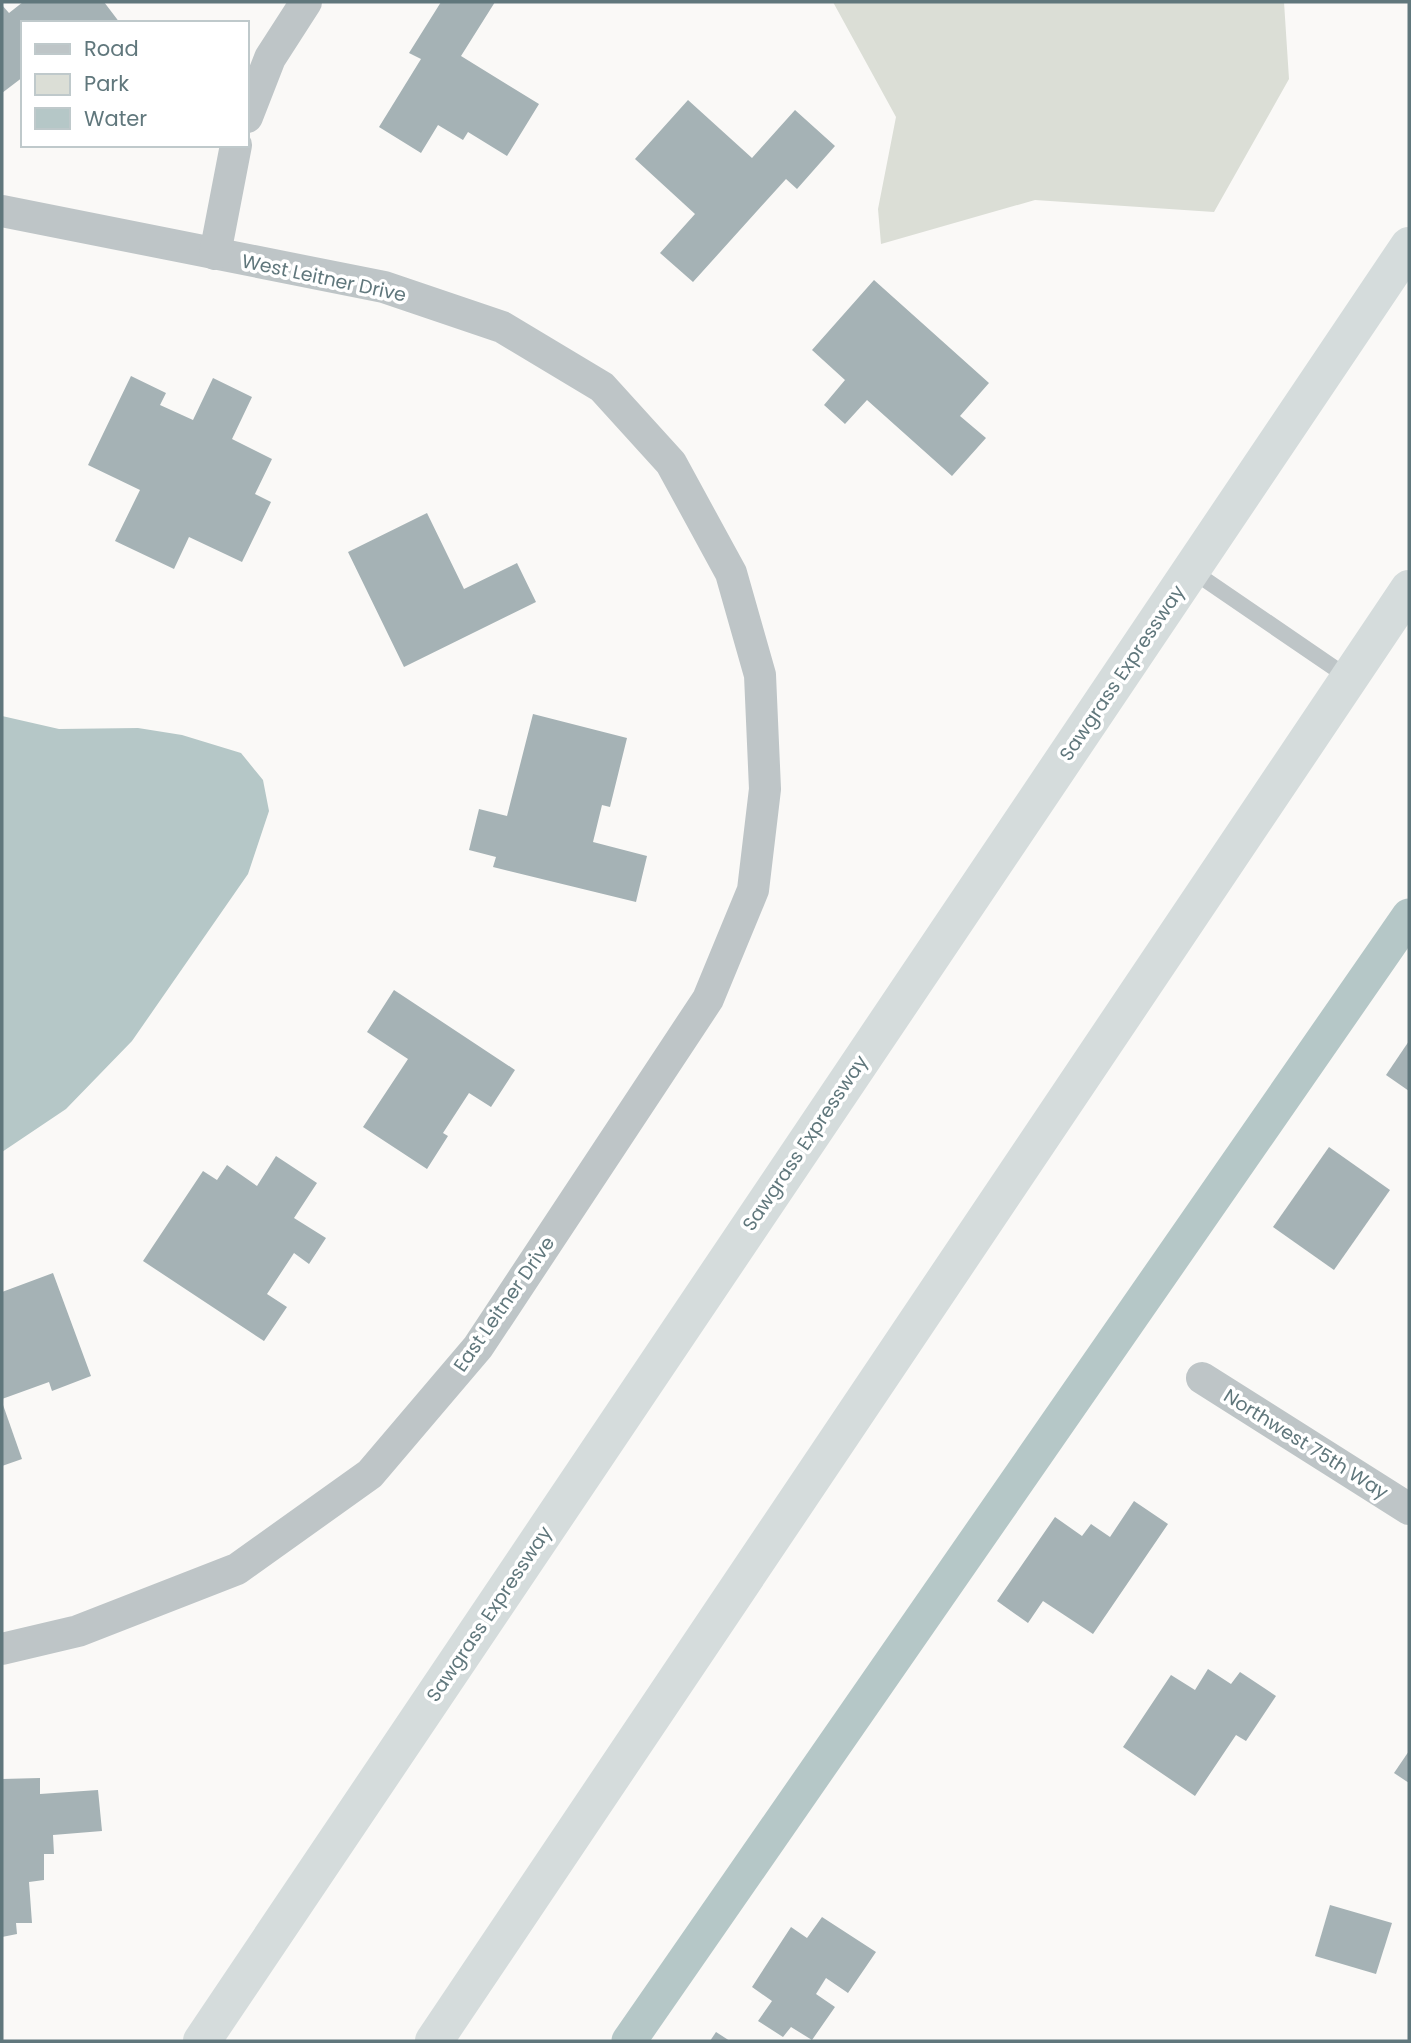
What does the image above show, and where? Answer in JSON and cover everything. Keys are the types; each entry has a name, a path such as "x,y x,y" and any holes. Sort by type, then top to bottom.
{"highway":[{"name":"Sawgrass Expressway","path":"202,2041 1409,246"},
{"path":"434,2041 1409,589"}],"street":[{"path":"248,114 270,58 306,2"},
{"path":"215,254 236,147"},
{"name":"West Leitner Drive","path":"2,211 384,287 502,327 602,387 671,463 731,573 760,675 765,789"},
{"name":"East Leitner Drive","path":"2,1649 78,1631 237,1569 370,1474 478,1347 708,999 753,890 765,789"},
{"name":"Northwest 75th Way","path":"1202,1378 1409,1509"}],"lane":[{"path":"1191,570 1349,678"}],"green space":[{"path":"833,2 1284,2 1289,79 1214,212 1035,200 881,244 878,209 896,117"}],"water":[{"path":"2,716 59,729 138,728 182,735 241,753 263,780 269,811 248,874 132,1041 66,1109 2,1152"}],"building":[{"path":"23,2 104,2 118,21 21,21 21,79 2,93 2,5 9,13"},
{"path":"441,2 495,2 461,56 539,104 507,156 468,132 463,140 438,125 421,153 379,127 421,59 409,53"},
{"path":"688,100 752,158 795,110 835,146 797,189 786,179 693,282 660,253 695,214 635,159"},
{"path":"874,280 989,383 960,416 986,438 952,476 867,400 845,424 824,405 845,380 812,350"},
{"path":"131,376 166,393 160,405 193,420 213,378 252,397 232,439 272,459 255,494 271,502 242,562 189,537 174,569 115,541 140,490 88,465"},
{"path":"427,513 464,589 517,563 536,602 404,667 348,552"},
{"path":"533,714 627,738 610,807 602,805 593,842 647,856 636,902 493,867 496,857 469,850 479,809 507,816"},
{"path":"394,990 515,1070 491,1107 469,1093 443,1133 448,1136 427,1169 363,1127 408,1059 367,1032"},
{"path":"1409,1041 1409,1091 1386,1075"},
{"path":"1329,1147 1390,1190 1334,1270 1273,1227"},
{"path":"276,1156 317,1183 294,1218 326,1238 309,1264 294,1253 267,1294 287,1307 264,1341 143,1261 203,1171 217,1180 227,1165 257,1186"},
{"path":"53,1273 91,1376 52,1391 49,1382 2,1399 2,1292"},
{"path":"2,1402 22,1459 2,1466"},
{"path":"1134,1501 1168,1524 1093,1634 1043,1601 1028,1623 997,1601 1055,1517 1082,1536 1091,1524 1110,1537"},
{"path":"1208,1669 1231,1684 1240,1672 1276,1696 1246,1741 1236,1735 1195,1796 1123,1747 1171,1675 1195,1690"},
{"path":"1409,1751 1409,1783 1394,1773"},
{"path":"40,1778 40,1794 98,1790 102,1831 53,1835 54,1854 44,1854 44,1880 29,1882 32,1923 16,1923 17,1934 2,1937 2,1779"},
{"path":"1330,1905 1392,1923 1376,1974 1315,1956"},
{"path":"822,1917 876,1952 848,1993 826,1978 816,1994 835,2007 812,2040 791,2027 783,2037 758,2021 772,2001 752,1987 791,1927 807,1938"},
{"path":"716,2032 730,2041 710,2041"}],"waterway":[{"path":"629,2041 1409,916"}]}
